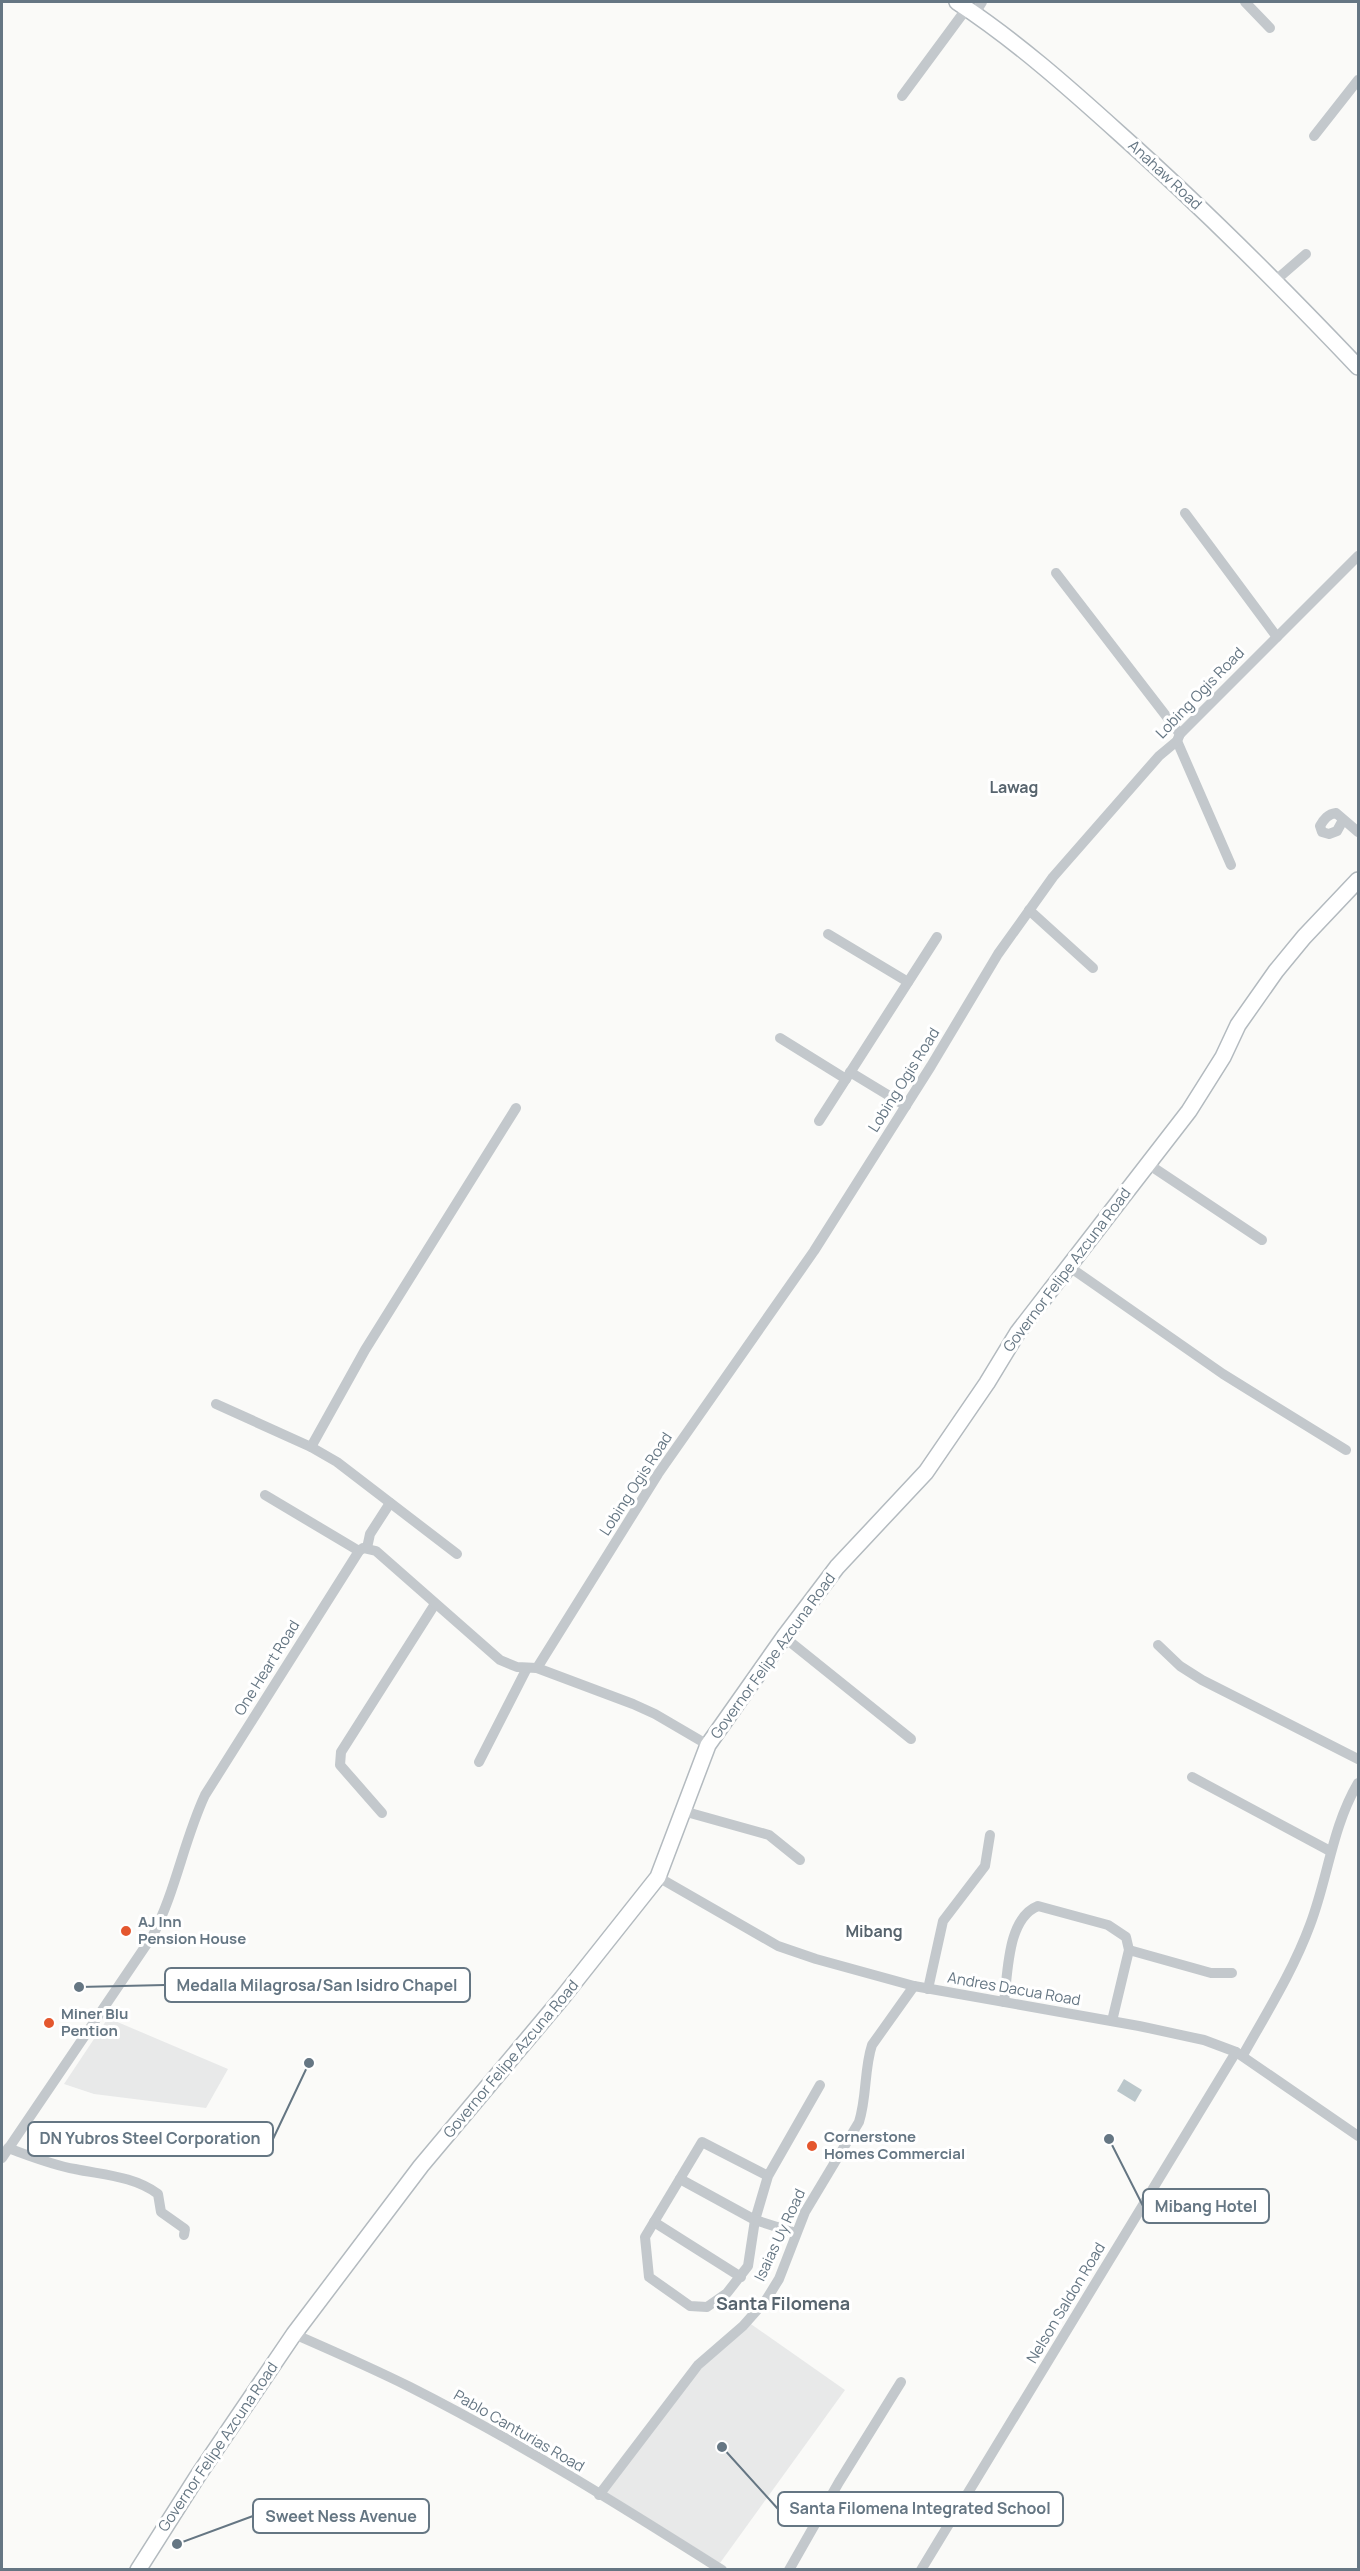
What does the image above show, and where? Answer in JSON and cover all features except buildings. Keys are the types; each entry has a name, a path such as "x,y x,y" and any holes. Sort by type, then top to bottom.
{"street":[{"path":"1245,2 1270,28"},
{"path":"902,96 970,6"},
{"name":"Anahaw Road","path":"970,6 1099,115 1209,215 1276,280 1359,367"},
{"path":"1314,136 1359,80"},
{"path":"1276,280 1306,254"},
{"path":"1185,513 1276,637"},
{"name":"Lobing Ogis Road","path":"479,1762 532,1668 658,1474 814,1251 906,1106 998,954 1053,877 1111,808 1159,756 1359,556"},
{"path":"1056,573 1179,738 1231,865"},
{"path":"1343,820 1359,832"},
{"name":"Governor Felipe Azcuna Road","path":"142,2567 197,2477 294,2334 421,2166 562,1998 658,1877 708,1745 784,1637 837,1568 926,1472 987,1383 1018,1332 1189,1111 1223,1057 1238,1025 1276,971 1304,937 1359,880"},
{"path":"1029,910 1094,968"},
{"path":"828,934 908,982"},
{"path":"819,1121 937,937"},
{"path":"780,1038 906,1106"},
{"path":"311,1447 365,1350 516,1108"},
{"path":"1148,1164 1262,1240"},
{"path":"1068,1266 1223,1374 1346,1450"},
{"path":"216,1404 311,1447 337,1462 457,1554"},
{"path":"265,1495 363,1549 376,1551 500,1660 532,1668 655,1714 708,1745"},
{"name":"One Heart Road","path":"2,2158 153,1935 168,1904 192,1825 205,1795 363,1549 390,1503"},
{"path":"382,1813 340,1765 341,1752 435,1604"},
{"path":"784,1637 911,1739"},
{"path":"1158,1645 1180,1666 1202,1680 1359,1759"},
{"path":"1192,1777 1330,1851"},
{"name":"Nelson Saldon Road","path":"921,2570 1293,1966 1316,1907 1330,1851 1359,1783"},
{"path":"683,1811 769,1835 800,1860"},
{"path":"928,1989 943,1921 985,1866 990,1835"},
{"name":"Andres Dacua Road","path":"658,1877 778,1946 816,1959 914,1986 1112,2021 1204,2040 1240,2053 1359,2136"},
{"path":"1004,2002 1014,1930 1030,1909 1038,1906 1108,1926 1126,1937 1130,1950 1112,2021"},
{"path":"1130,1950 1211,1973 1232,1973"},
{"name":"Isaias Uy Road","path":"599,2495 698,2365 743,2326 766,2300 779,2278 796,2233 823,2180 859,2122 863,2108 868,2055 872,2045 914,1986"},
{"path":"768,2176 702,2142 645,2237 649,2277 690,2306 707,2307 727,2293 748,2266 755,2220 768,2176 820,2085"},
{"path":"8,2148 48,2162 127,2179 153,2190 158,2194 161,2212 181,2225 184,2235"},
{"path":"680,2179 755,2220 796,2233"},
{"path":"654,2222 741,2277"},
{"name":"Pablo Canturias Road","path":"294,2334 410,2387 480,2424 722,2570"},
{"path":"789,2570 839,2482 901,2382"}],"shaded area":[{"path":"108,2018 228,2069 206,2108 94,2094 64,2084"},
{"path":"1124,2079 1142,2090 1135,2102 1117,2091"},
{"path":"748,2322 845,2390 720,2563 606,2492 672,2402 711,2358"}],"place":[{"name":"AJ Inn Pension House","path":"126,1931"},
{"name":"Medalla Milagrosa/San Isidro Chapel","path":"79,1987"},
{"name":"Miner Blu Pention","path":"49,2023"},
{"name":"DN Yubros Steel Corporation","path":"309,2063"},
{"name":"Mibang Hotel","path":"1109,2139"},
{"name":"Cornerstone Homes Commercial","path":"812,2146"},
{"name":"Santa Filomena Integrated School","path":"722,2447"},
{"name":"Sweet Ness Avenue","path":"177,2544"}],"district":[{"name":"Lawag","path":"1014,787"},
{"name":"Mibang","path":"874,1931"},
{"name":"Santa Filomena","path":"783,2304"}]}
